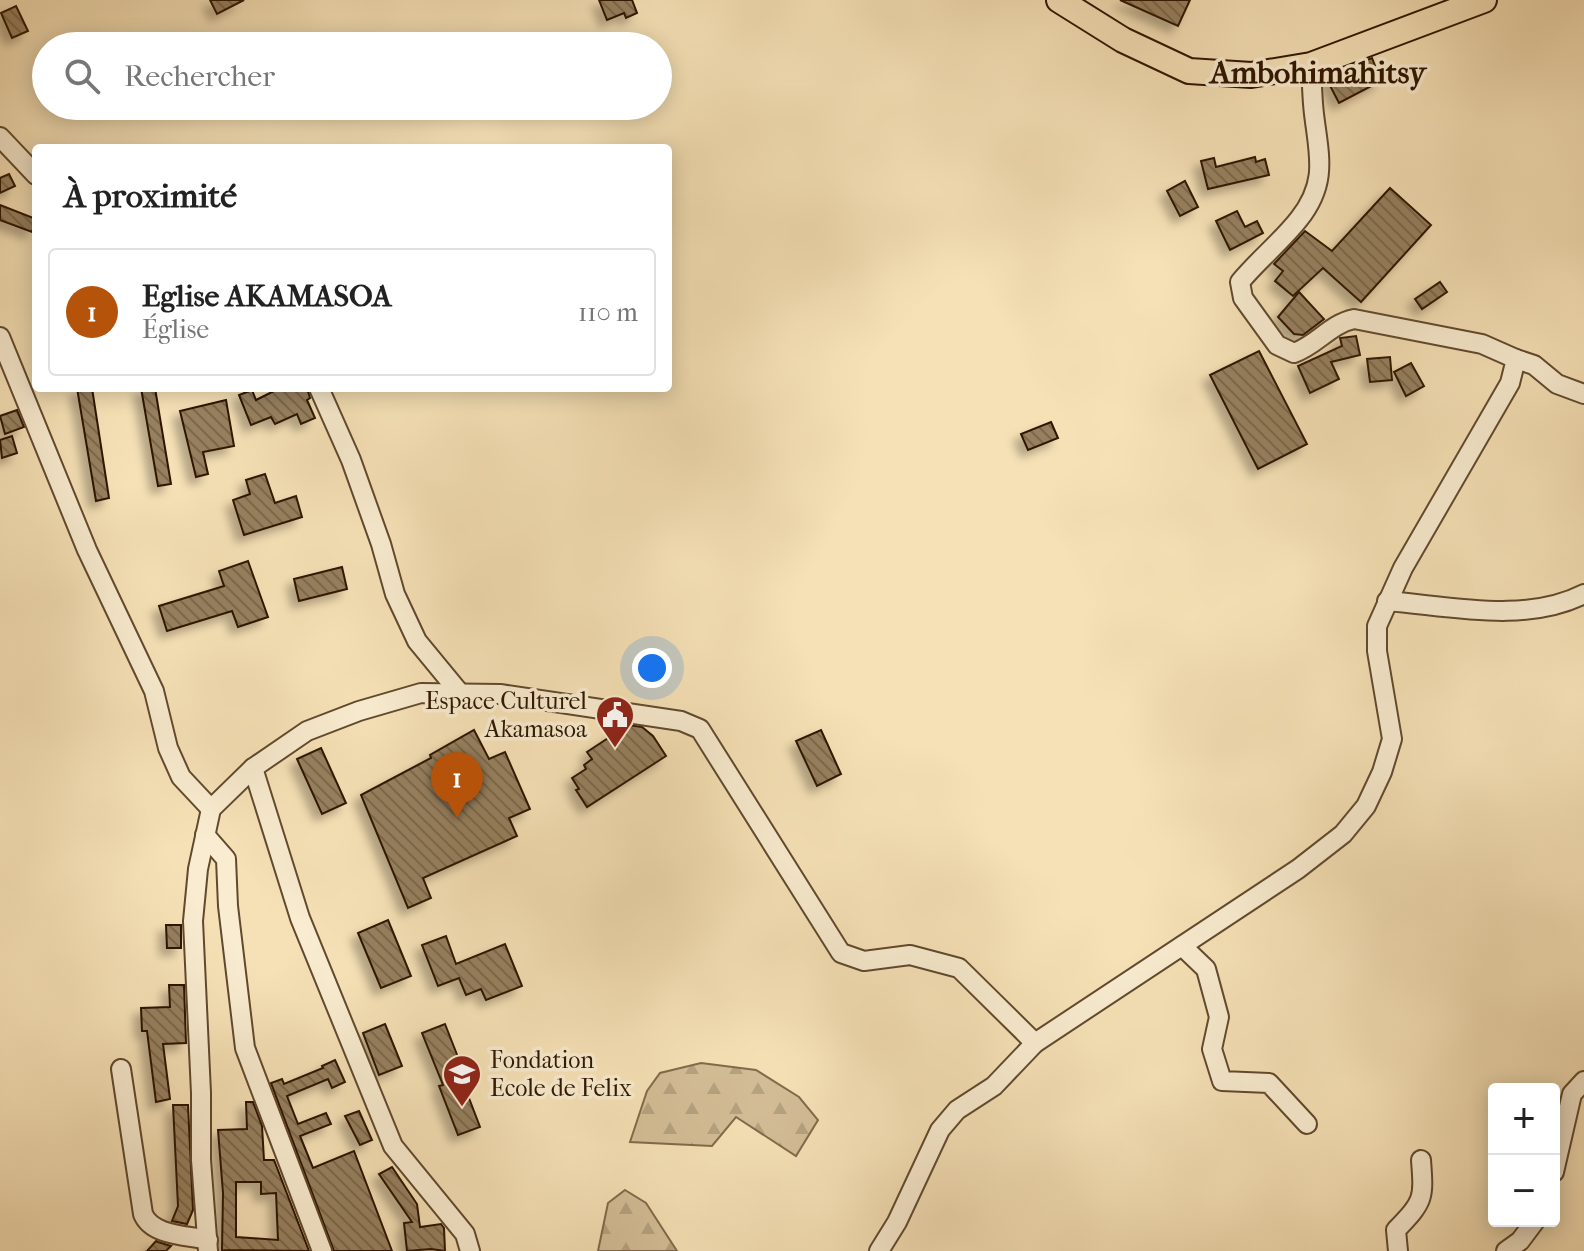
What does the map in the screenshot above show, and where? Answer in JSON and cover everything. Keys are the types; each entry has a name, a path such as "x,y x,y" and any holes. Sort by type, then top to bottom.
{"main road":[{"path":"1059,0 1123,40 1189,71 1251,75 1311,65 1484,0"}],"street":[{"path":"1311,65 1321,165 1316,192 1299,220 1240,282 1243,298 1277,345 1294,353 1310,348 1339,322 1354,319 1482,344 1534,365 1557,384 1584,394"},
{"path":"0,137 32,171"},
{"path":"0,337 87,550 154,691 168,748 181,777 211,809"},
{"path":"879,1251 897,1222 940,1130 957,1110 994,1086 1035,1043 1309,860 1343,834 1366,806 1382,772 1392,739 1377,651 1377,626 1403,568 1510,383 1516,359"},
{"path":"321,392 351,460 395,594 417,641 459,692"},
{"path":"1387,601 1465,609 1514,609 1539,608 1584,594"},
{"path":"121,1069 143,1214 147,1223 208,1246 201,1160 193,921 198,869 211,809 253,768 307,731 359,711 421,693 500,694 681,721 700,729 841,953 864,961 910,955 959,968 1035,1043"},
{"path":"253,768 300,918 393,1146 465,1234 470,1251"},
{"path":"205,835 226,859 228,906 245,1048 322,1251"},
{"path":"1182,946 1206,969 1219,1017 1212,1049 1222,1081 1269,1083 1307,1124"},
{"path":"1558,1155 1572,1094 1584,1081"},
{"path":"1398,1251 1396,1230 1413,1212 1423,1193 1421,1160"},
{"path":"1506,1251 1520,1241 1530,1227"}],"green space":[{"path":"701,1063 756,1070 799,1097 818,1120 796,1156 736,1117 712,1146 630,1142 647,1091 660,1073"},
{"path":"625,1190 646,1203 677,1251 598,1251 608,1203"}],"building":[{"path":"210,0 244,0 217,14"},
{"path":"599,0 632,0 637,13 626,18 624,13 607,20"},
{"path":"1120,0 1190,0 1178,26"},
{"path":"16,6 28,31 12,38 1,13"},
{"path":"1372,58 1381,81 1339,103 1325,76"},
{"path":"1255,157 1256,162 1265,159 1269,175 1208,189 1201,161 1214,158 1216,167"},
{"path":"9,174 15,186 0,193 0,178"},
{"path":"1185,181 1198,207 1180,216 1167,191"},
{"path":"1390,188 1431,225 1361,302 1323,268 1293,296 1275,281 1283,271 1274,264 1305,231 1332,251"},
{"path":"0,205 32,217 32,232 0,220"},
{"path":"1237,211 1245,227 1257,221 1263,233 1230,250 1216,221"},
{"path":"1440,282 1447,292 1422,309 1415,299"},
{"path":"1299,292 1324,319 1303,335 1294,334 1278,317"},
{"path":"1356,336 1360,355 1331,362 1339,379 1310,393 1298,366 1342,346 1340,338"},
{"path":"1259,351 1307,444 1258,469 1210,375"},
{"path":"1390,357 1392,380 1370,382 1367,359"},
{"path":"1411,363 1424,386 1406,396 1394,372"},
{"path":"78,392 93,392 109,498 96,501"},
{"path":"142,392 156,392 171,484 158,486"},
{"path":"253,392 256,400 272,392 308,392 310,398 307,400 315,418 301,424 297,414 275,424 271,417 251,425 239,395"},
{"path":"226,400 234,446 203,452 208,474 196,477 180,411"},
{"path":"17,410 24,427 5,434 0,416"},
{"path":"1051,422 1058,438 1028,450 1021,434"},
{"path":"12,436 17,453 2,458 0,440"},
{"path":"265,474 275,503 296,496 302,517 244,535 233,500 250,494 246,480"},
{"path":"248,561 268,617 238,627 232,611 167,631 159,606 224,586 219,571"},
{"path":"342,567 347,589 299,601 294,579"},
{"path":"628,725 642,727 653,736 666,756 587,807 572,778 586,769 584,765 592,759 587,752"},
{"path":"474,730 489,759 505,752 530,809 509,818 517,836 423,878 431,898 408,908 361,795 431,758 430,755"},
{"path":"821,730 841,774 817,786 796,741"},
{"path":"321,748 346,803 322,814 297,759"},
{"path":"388,920 411,976 381,988 358,933"},
{"path":"166,925 181,925 181,948 167,948"},
{"path":"446,936 456,964 505,944 522,986 486,1000 481,989 466,995 459,978 438,986 422,945"},
{"path":"169,985 184,985 186,1043 163,1044 170,1099 156,1102 147,1031 142,1031 141,1008 170,1007"},
{"path":"385,1024 402,1066 379,1075 363,1033"},
{"path":"445,1024 480,1127 458,1135 439,1086 443,1085 422,1033"},
{"path":"335,1060 345,1082 332,1088 328,1079 287,1096 298,1124 326,1113 331,1124 300,1136 313,1168 354,1151 392,1251 334,1251 271,1083 282,1079 284,1084"},
{"path":"246,1102 253,1102 262,1126 264,1160 274,1160 309,1251 222,1250 223,1193 218,1130 247,1129","holes":["236,1182 261,1182 261,1194 276,1193 278,1240 236,1237"]},
{"path":"173,1105 188,1105 193,1210 187,1224 172,1221 178,1206"},
{"path":"359,1111 372,1140 360,1145 345,1116"},
{"path":"392,1167 417,1204 420,1227 441,1224 444,1228 445,1251 407,1251 404,1223 412,1222 379,1174"},
{"path":"156,1241 171,1246 166,1251 147,1251"}],"place":[{"name":"Espace Culturel Akamasoa","path":"615,749"},
{"name":"Eglise AKAMASOA","path":"457,818"},
{"name":"Fondation Ecole de Felix","path":"462,1108"}],"district":[{"name":"Ambohimahitsy","path":"1318,72"}]}
